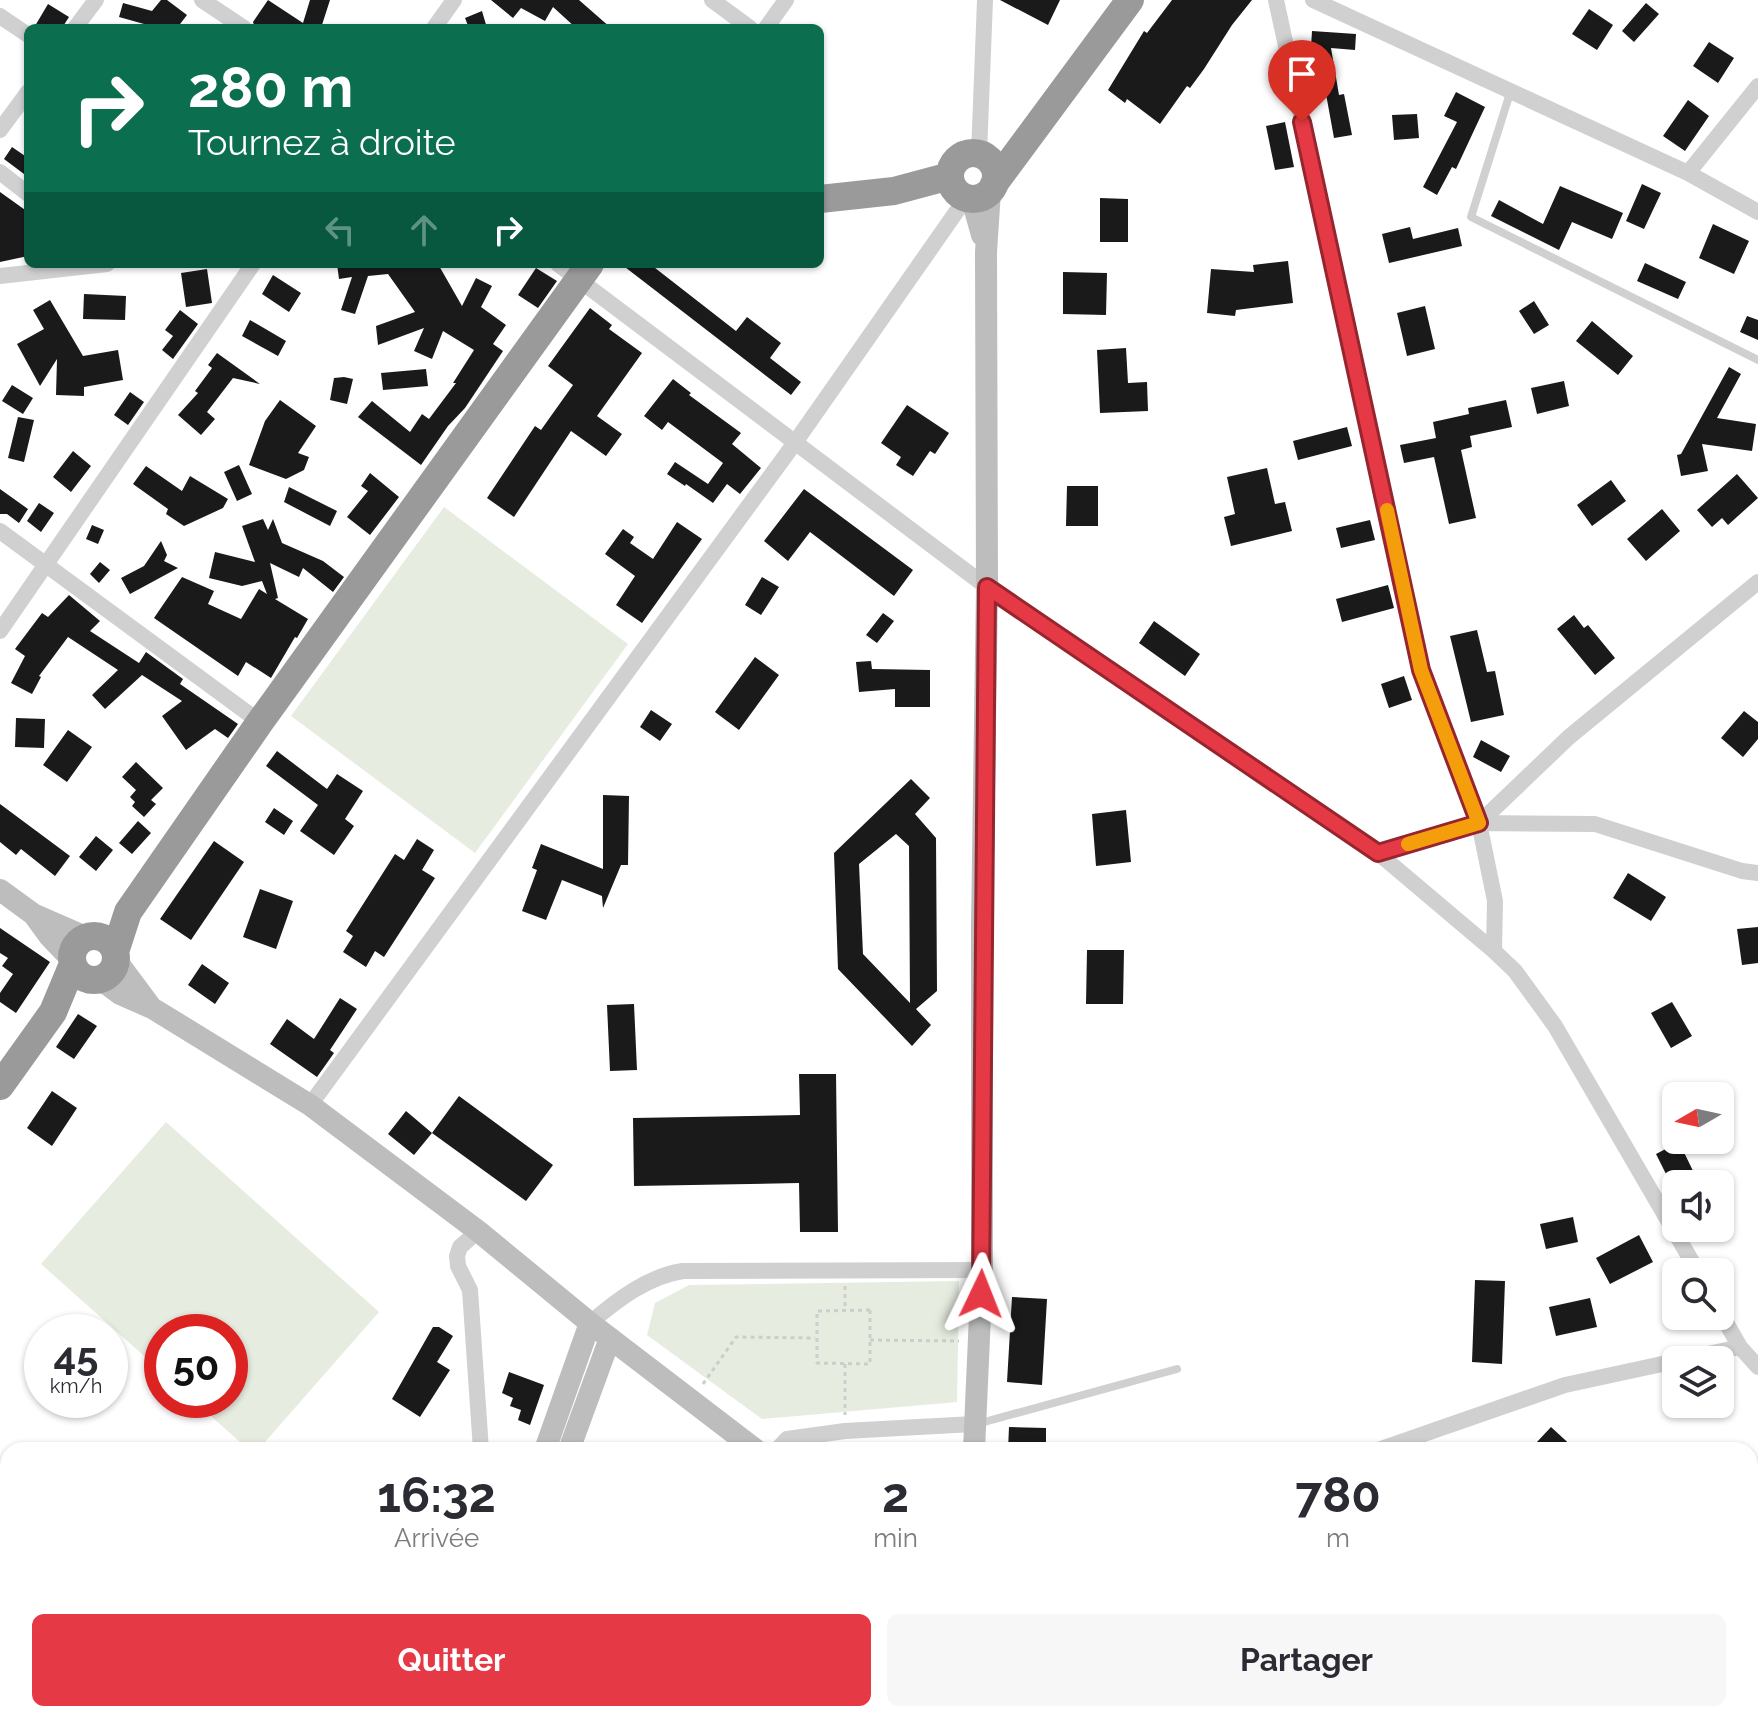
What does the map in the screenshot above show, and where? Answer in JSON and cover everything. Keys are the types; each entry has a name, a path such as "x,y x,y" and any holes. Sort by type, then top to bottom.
{"highway":[{"path":"972,190 1029,134 1130,0"},
{"path":"972,190 953,163 958,158 965,154 982,155 1029,134"},
{"path":"824,199 894,191 972,190 995,169 982,155"},
{"path":"0,1086 128,912 575,269"}],"main road":[{"path":"972,190 986,252 987,587 982,926 982,1270 974,1442"},
{"path":"0,890 94,959 120,994 152,1008 310,1105 478,1231 590,1323 746,1442"},
{"path":"548,1442 590,1323"},
{"path":"572,1442 610,1338"}],"street":[{"path":"78,24 96,0"},
{"path":"202,0 238,24"},
{"path":"437,24 454,0"},
{"path":"712,0 745,24"},
{"path":"769,24 786,0"},
{"path":"982,155 985,0"},
{"path":"1276,0 1421,670 1479,823 1495,901 1494,951"},
{"path":"1313,0 1688,173 1758,212"},
{"path":"0,16 24,32"},
{"path":"1688,173 1758,86"},
{"path":"0,130 24,97"},
{"path":"0,172 24,191"},
{"path":"310,1105 794,444 972,190"},
{"path":"0,276 71,268"},
{"path":"0,631 250,268"},
{"path":"575,269 794,444 987,587 1378,853 1494,951 1515,971 1555,1026 1690,1258"},
{"path":"0,531 260,722"},
{"path":"1479,823 1569,737 1758,582"},
{"path":"1378,853 1479,823 1595,824 1742,871 1758,873"},
{"path":"478,1231 460,1247 457,1256 458,1266 470,1290 480,1442"},
{"path":"590,1323 615,1302 668,1273 982,1270"},
{"path":"610,1338 615,1302"},
{"path":"1730,1330 1740,1347 1758,1367"},
{"path":"1734,1348 1740,1347"},
{"path":"1401,1442 1565,1385 1662,1365"},
{"path":"784,1442 787,1439 845,1431 974,1424"}],"lane":[{"path":"1511,90 1471,217 1758,360"},
{"path":"974,1424 1177,1369"}],"path":[{"path":"844,1270 845,1310"},
{"path":"870,1310 870,1364 817,1363 817,1338 817,1311 870,1310"},
{"path":"692,1400 736,1337 817,1338"},
{"path":"870,1340 979,1342"},
{"path":"845,1364 845,1431"}],"shaded area":[{"path":"444,507 628,644 475,853 291,716"},
{"path":"166,1122 379,1312 265,1442 240,1442 213,1418 248,1418 248,1314 144,1314 144,1356 128,1342 128,1314 97,1314 41,1264"},
{"path":"959,1281 957,1402 762,1419 647,1335 655,1303 689,1285"}],"building":[{"path":"161,0 167,0 187,15 180,24 144,24 119,17 123,3 152,11"},
{"path":"268,0 303,23 310,0 330,0 322,24 253,22"},
{"path":"491,0 579,0 606,24 572,24 553,7 545,21 521,8 513,18"},
{"path":"1000,0 1060,0 1048,25"},
{"path":"1172,0 1252,0 1190,88 1187,86 1160,124 1127,99 1125,103 1108,90 1144,31 1147,33"},
{"path":"1646,3 1659,14 1634,42 1622,31"},
{"path":"48,4 69,17 65,24 36,24"},
{"path":"1589,9 1613,25 1597,50 1572,34"},
{"path":"482,11 486,24 467,24 465,18"},
{"path":"1312,31 1356,34 1355,50 1331,48 1339,95 1344,94 1352,135 1334,138 1326,94 1322,95 1315,47 1311,47"},
{"path":"1709,42 1734,58 1718,83 1693,66"},
{"path":"1456,92 1485,107 1456,169 1452,167 1437,195 1423,187 1457,122 1444,116"},
{"path":"1688,100 1709,116 1685,151 1663,136"},
{"path":"1417,114 1419,138 1394,140 1392,115"},
{"path":"1285,122 1294,167 1275,170 1266,126"},
{"path":"12,147 24,155 24,174 4,159"},
{"path":"1642,184 1661,193 1644,229 1626,221"},
{"path":"1560,186 1623,213 1612,239 1572,222 1559,250 1491,216 1499,200 1543,224"},
{"path":"0,192 24,209 24,257 0,262"},
{"path":"1100,198 1128,199 1128,242 1100,242"},
{"path":"1713,224 1749,241 1734,274 1699,258"},
{"path":"1410,227 1413,239 1458,228 1462,246 1389,263 1382,234"},
{"path":"1288,261 1293,303 1236,310 1235,316 1207,313 1211,269 1254,272 1253,265"},
{"path":"1645,263 1686,282 1678,299 1637,281"},
{"path":"338,268 440,268 462,306 476,278 492,286 481,307 506,325 493,344 503,351 465,408 448,426 421,465 358,417 372,401 410,432 422,414 429,419 456,383 453,383 474,350 443,331 432,359 414,351 424,328 378,345 376,326 415,312 388,274 368,276 355,314 341,310 352,277 339,279"},
{"path":"536,268 557,281 538,308 518,295"},
{"path":"626,268 655,268 736,331 747,317 781,343 770,358 801,382 791,395"},
{"path":"207,269 212,303 186,307 181,273"},
{"path":"1063,272 1107,273 1106,315 1063,314"},
{"path":"273,275 301,293 289,312 262,294"},
{"path":"84,294 126,296 125,320 83,319"},
{"path":"50,300 83,356 118,350 123,380 84,387 84,396 56,395 57,359 40,386 17,344 44,329 33,310"},
{"path":"1534,301 1549,325 1534,334 1519,311"},
{"path":"1425,306 1435,349 1407,356 1397,313"},
{"path":"590,308 612,325 609,329 642,353 597,416 622,434 606,456 571,431 514,517 487,498 535,426 541,430 573,385 548,366"},
{"path":"180,310 198,324 173,359 162,350 173,336 165,330"},
{"path":"1747,316 1758,320 1758,340 1740,332"},
{"path":"250,320 286,341 278,356 242,336"},
{"path":"1592,321 1633,356 1618,375 1576,341"},
{"path":"1126,348 1128,383 1147,382 1148,411 1100,413 1097,350"},
{"path":"217,353 260,384 233,378 207,412 215,419 201,435 178,415 198,393 195,391 212,368 208,365"},
{"path":"1729,367 1741,374 1717,418 1756,424 1752,451 1702,444 1708,471 1681,476 1677,455 1681,454"},
{"path":"426,369 428,386 383,390 381,373"},
{"path":"334,378 353,379 347,404 330,400"},
{"path":"673,379 691,393 689,395 741,433 732,444 761,468 740,494 727,484 713,503 667,474 675,462 708,484 723,463 668,422 662,430 644,416"},
{"path":"1564,381 1569,406 1537,414 1531,388"},
{"path":"12,385 33,398 23,414 2,401"},
{"path":"130,392 144,402 128,425 114,415"},
{"path":"280,400 316,426 298,453 309,457 304,470 286,479 249,465 265,421"},
{"path":"1506,400 1512,427 1470,436 1472,447 1461,450 1476,518 1449,524 1434,457 1404,463 1400,445 1436,438 1433,422 1469,414 1468,408"},
{"path":"907,405 949,433 935,454 930,451 913,476 896,465 901,457 881,443"},
{"path":"18,417 34,420 24,462 8,458"},
{"path":"1347,427 1352,446 1298,460 1293,441"},
{"path":"73,451 91,466 71,492 53,477"},
{"path":"239,465 252,494 237,501 224,472"},
{"path":"146,466 182,491 190,476 228,499 223,508 184,526 166,514 168,509 133,484"},
{"path":"1267,468 1275,504 1285,502 1292,531 1231,546 1224,517 1235,514 1227,477"},
{"path":"370,473 399,497 370,535 347,517 368,491 361,486"},
{"path":"1737,474 1758,498 1728,525 1722,518 1712,527 1697,510"},
{"path":"1611,480 1626,501 1592,526 1577,505"},
{"path":"1067,486 1098,486 1098,526 1066,526"},
{"path":"289,487 337,511 330,526 284,502"},
{"path":"0,489 28,509 19,523 7,514 0,514"},
{"path":"804,489 913,570 894,596 810,532 788,561 764,541"},
{"path":"39,503 54,513 41,532 27,521"},
{"path":"1662,509 1680,531 1646,561 1627,539"},
{"path":"263,519 268,530 273,519 282,543 323,561 344,577 333,592 303,568 299,577 270,563 278,598 275,599 308,619 271,678 246,662 238,676 154,618 182,577 214,591 208,604 241,619 259,589 267,594 262,581 242,586 209,578 215,552 255,562 242,526"},
{"path":"1370,520 1375,540 1341,548 1336,528"},
{"path":"677,522 702,539 642,623 616,605 635,576 605,554 623,529 634,537 630,543 653,559"},
{"path":"92,525 104,530 98,544 86,539"},
{"path":"161,541 167,555 164,561 178,568 130,594 121,578 144,566"},
{"path":"100,562 110,570 99,583 90,574"},
{"path":"762,577 779,587 761,615 745,605"},
{"path":"1388,585 1394,608 1342,622 1336,599"},
{"path":"69,595 100,621 90,631 139,663 146,652 183,679 180,684 238,724 228,738 215,729 186,750 162,716 182,701 142,675 105,709 92,695 118,670 68,637 39,676 32,694 11,683 25,656 15,649 42,613 48,617"},
{"path":"883,613 894,621 877,643 866,635"},
{"path":"1574,615 1584,628 1588,625 1615,658 1595,675 1557,629"},
{"path":"1154,621 1200,654 1185,676 1139,643"},
{"path":"1477,630 1487,672 1495,671 1504,715 1471,722 1450,636"},
{"path":"755,657 779,675 739,730 715,712"},
{"path":"871,661 872,669 930,670 930,707 895,707 895,689 859,692 856,662"},
{"path":"1404,676 1412,700 1389,708 1381,684"},
{"path":"651,710 672,724 660,741 640,727"},
{"path":"1744,711 1758,722 1758,739 1743,757 1721,738"},
{"path":"16,718 45,719 44,748 15,747"},
{"path":"68,730 92,747 67,782 43,765"},
{"path":"1481,740 1510,756 1501,772 1473,757"},
{"path":"277,751 327,789 337,774 363,791 345,819 354,826 334,855 300,831 318,805 266,766"},
{"path":"136,762 163,788 151,800 156,804 144,817 132,806 135,802 130,797 136,790 122,777"},
{"path":"911,779 930,798 915,814 936,838 937,991 916,1009 931,1025 912,1046 838,969 834,853","holes":["896,834 909,846 910,1003 863,954 859,864"]},
{"path":"603,795 629,796 628,865 621,865 603,908 602,896 562,880 546,920 522,911 537,870 532,868 541,844 603,869"},
{"path":"0,804 70,856 55,876 21,849 16,855 0,842"},
{"path":"274,808 293,821 284,835 265,822"},
{"path":"1126,810 1131,862 1096,866 1092,814"},
{"path":"138,821 151,833 132,854 119,843"},
{"path":"96,836 113,850 96,871 79,857"},
{"path":"417,839 434,850 422,870 435,878 384,957 375,951 366,967 343,952 353,936 346,931 395,854 404,860"},
{"path":"214,841 244,862 191,940 160,919"},
{"path":"1628,873 1666,897 1651,921 1613,898"},
{"path":"260,889 293,901 276,949 243,937"},
{"path":"1758,927 1758,963 1742,965 1737,929"},
{"path":"0,928 50,962 16,1013 0,1002 0,993 13,974 2,966 8,958 0,953"},
{"path":"1087,950 1124,950 1123,1004 1086,1004"},
{"path":"202,964 229,983 215,1004 188,985"},
{"path":"340,998 357,1009 330,1050 334,1053 317,1077 270,1044 287,1019 314,1039"},
{"path":"1672,1002 1692,1036 1671,1048 1651,1013"},
{"path":"634,1004 637,1070 610,1071 607,1005"},
{"path":"78,1014 97,1026 74,1059 56,1047"},
{"path":"799,1074 836,1074 838,1232 800,1232 799,1183 634,1186 633,1118 800,1115"},
{"path":"52,1091 77,1108 52,1146 27,1128"},
{"path":"459,1096 553,1165 526,1201 432,1133"},
{"path":"406,1111 432,1133 414,1155 388,1134"},
{"path":"1662,1151 1662,1154 1685,1154 1693,1170 1664,1170 1656,1154"},
{"path":"1573,1217 1578,1242 1546,1249 1540,1224"},
{"path":"1639,1235 1653,1262 1610,1284 1596,1258"},
{"path":"1475,1280 1505,1281 1502,1364 1472,1362"},
{"path":"1012,1297 1047,1299 1042,1385 1007,1382"},
{"path":"1590,1298 1597,1327 1556,1336 1549,1307"},
{"path":"433,1327 439,1327 453,1336 437,1362 450,1370 420,1417 392,1399"},
{"path":"509,1372 544,1385 530,1425 518,1420 521,1410 510,1406 513,1398 502,1393"},
{"path":"1009,1427 1046,1428 1046,1442 1008,1442"},
{"path":"1551,1427 1567,1442 1537,1442"}],"slow traffic":[{"path":"1387,510 1421,670 1479,823 1408,844"}],"route":[{"path":"981,1294 987,587 1378,853 1479,823 1421,670 1302,122"}]}
